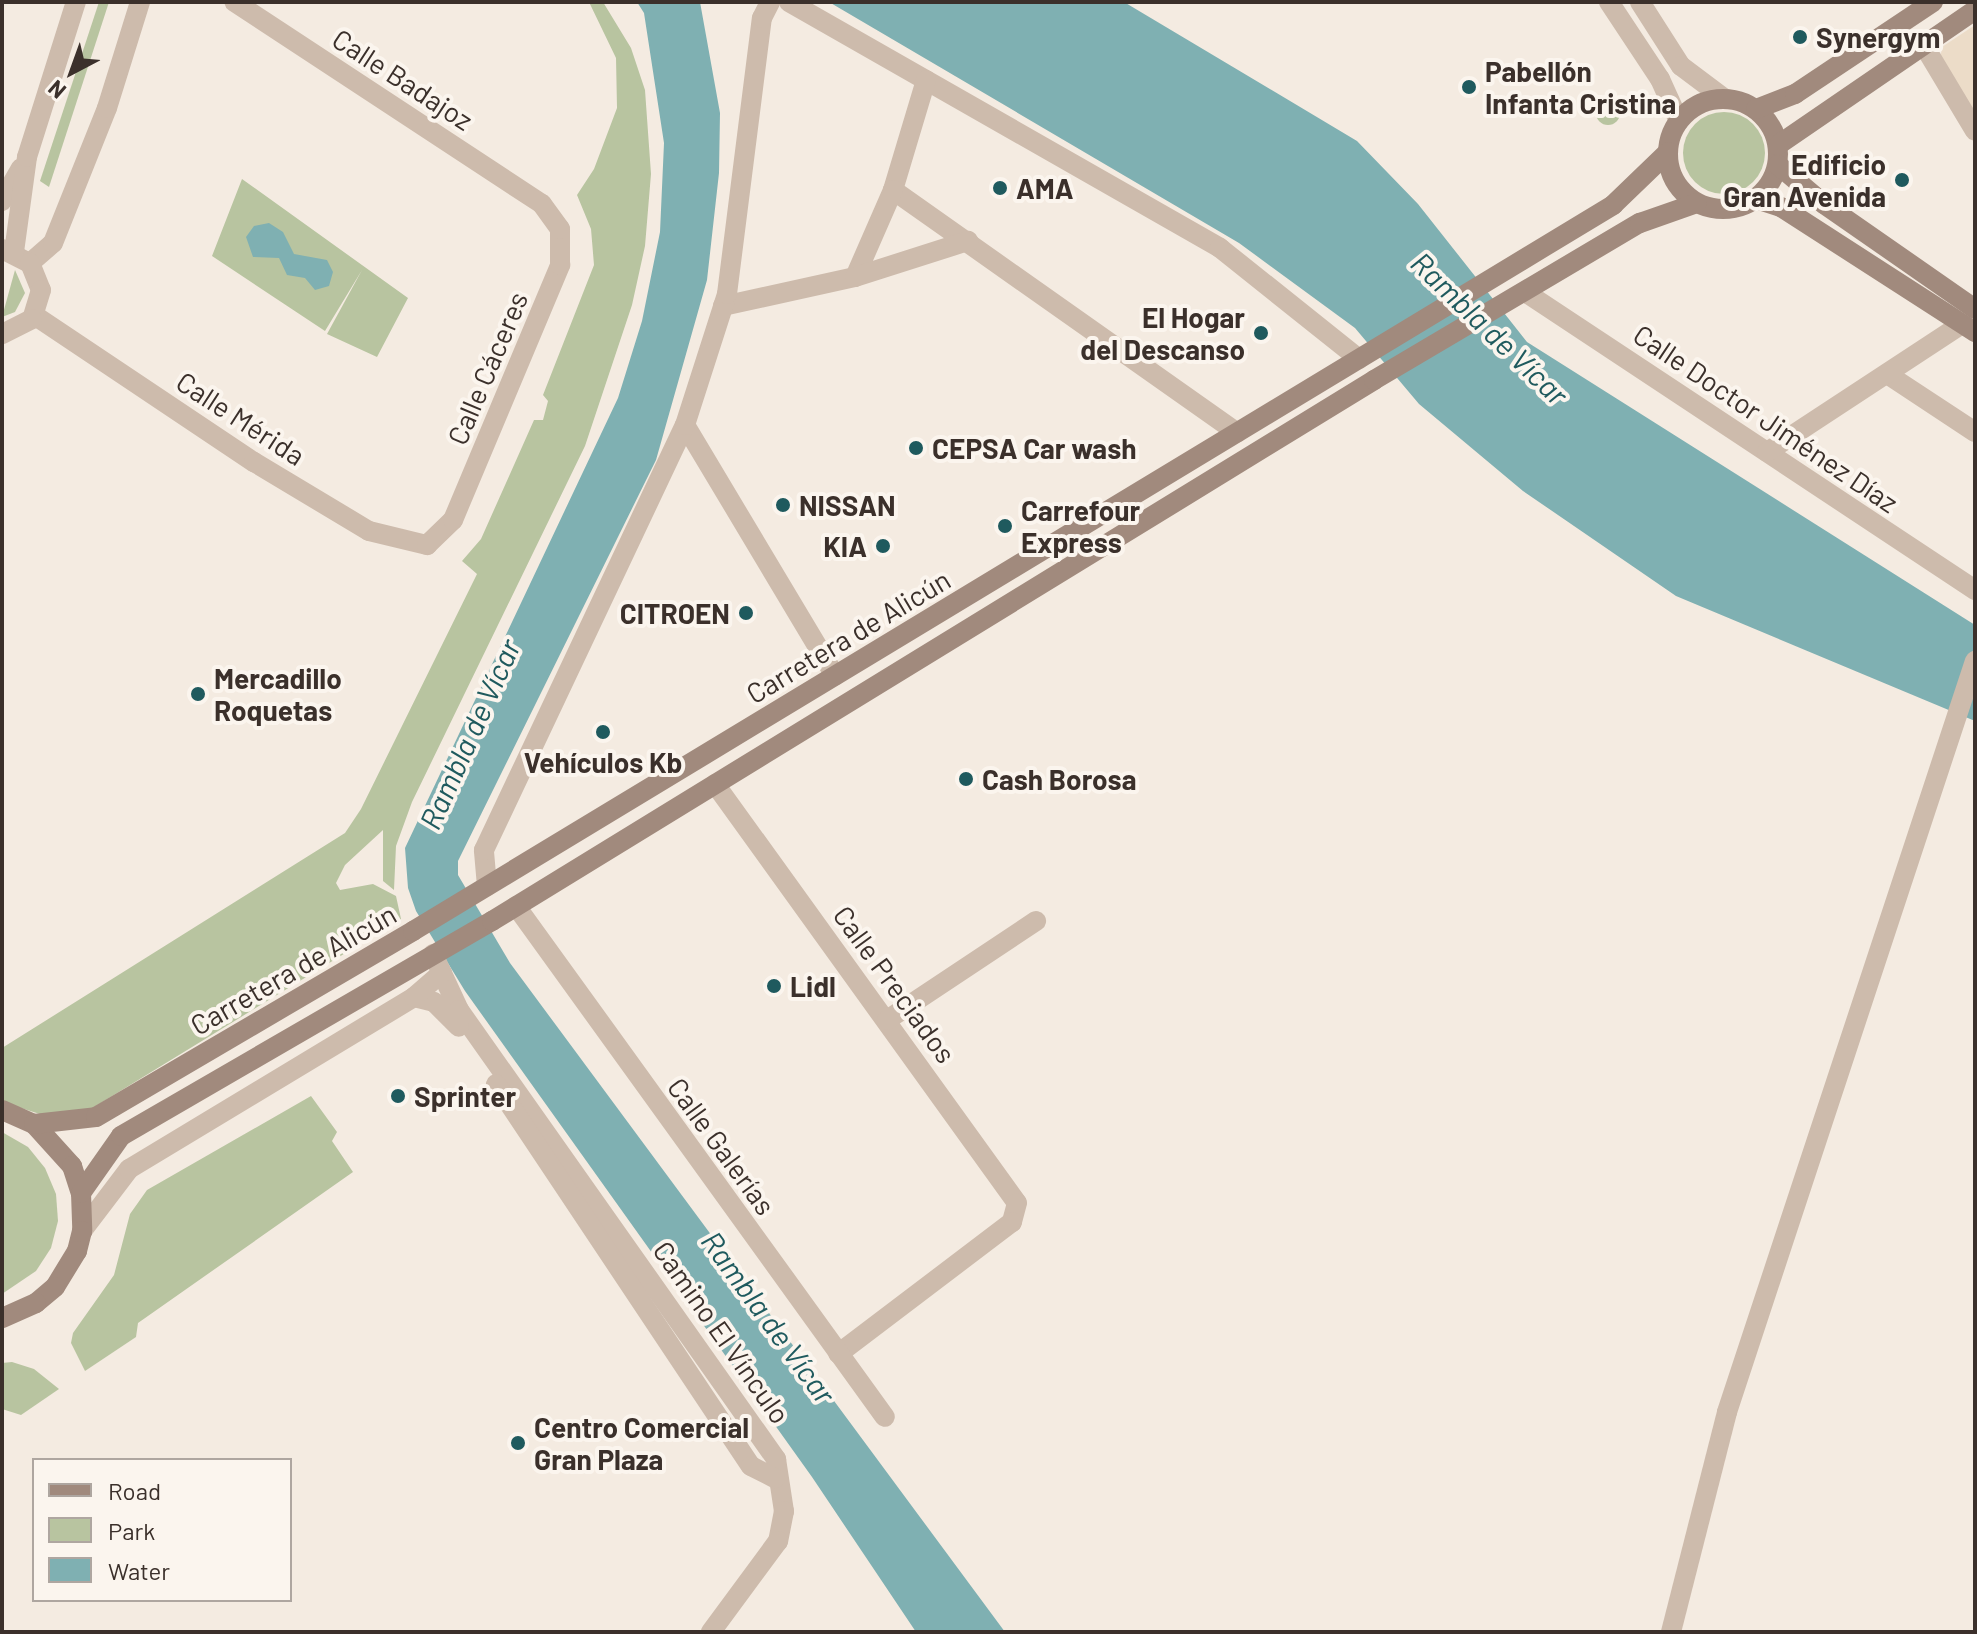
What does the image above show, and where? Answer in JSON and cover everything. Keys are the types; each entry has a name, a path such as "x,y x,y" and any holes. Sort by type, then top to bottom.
{"main road":[{"path":"1924,4 1795,94 1756,109 1725,99 1707,101 1679,121 1668,152 1681,190 1697,203 1727,210 1756,199 1781,207 1971,322"},
{"path":"1756,199 1778,155 1923,44 1975,10"},
{"path":"1756,109 1778,155 1824,204 1971,322"},
{"name":"Carretera de Alicún","path":"34,1124 96,1117 413,931 1624,198 1668,152"},
{"name":"Carretera de Alicún","path":"81,1193 121,1136 492,921 1374,380 1640,223 1697,203"},
{"path":"2,1110 34,1124 72,1166 81,1193 82,1231 77,1251 55,1287 36,1303 2,1318"}],"street":[{"path":"2,354 7,334 34,315 41,290 15,255 27,157 76,2"},
{"path":"15,255 53,243 107,108 140,2"},
{"name":"Calle Badajoz","path":"234,2 542,204"},
{"path":"483,889 484,850 685,425 723,306 762,18 770,2"},
{"path":"789,2 1220,248 1359,359"},
{"path":"1609,2 1660,79 1679,121"},
{"path":"1640,2 1681,66 1725,99"},
{"path":"1923,44 1975,131"},
{"path":"855,277 893,190 926,80"},
{"path":"2,201 27,157"},
{"path":"893,190 1237,433"},
{"name":"Calle Cáceres","path":"427,545 453,520 560,265 560,229 542,204"},
{"path":"723,306 855,277 968,241"},
{"name":"Calle Doctor Jiménez Díaz","path":"1520,295 1767,452 1975,590"},
{"name":"Calle Mérida","path":"34,315 254,462 369,531 427,545"},
{"path":"1767,452 1971,322"},
{"path":"1887,374 1975,432"},
{"path":"685,425 835,676"},
{"path":"1671,1632 1727,1412 1951,722 1975,661"},
{"name":"Calle Preciados","path":"715,784 1017,1203 1012,1222 838,1354"},
{"name":"Calle Galerías","path":"516,906 885,1417"},
{"path":"887,1020 1036,921"},
{"name":"Camino El Vínculo","path":"414,997 434,1002 453,1019 751,1466 775,1478 776,1459 758,1429 459,1010 433,954"},
{"path":"82,1231 126,1172 151,1154 414,997 442,973"},
{"path":"711,1632 778,1541 784,1511 775,1478"}],"green space":[{"path":"99,2 109,2 49,187 40,181"},
{"path":"589,2 603,2 631,48 645,90 651,174 645,246 632,305 585,446 412,802 396,846 394,890 383,881 383,830 345,865 336,883 340,890 373,884 396,896 401,919 86,1112 43,1115 2,1102 2,1048 345,833 361,809 477,574 462,561 481,539 534,420 543,420 548,401 543,395 594,265 591,229 577,195 594,169 617,108 616,58"},
{"path":"1608,101 1619,108 1620,113 1613,124 1608,125 1597,118 1596,113 1603,102"},
{"path":"1724,112 1740,116 1753,124 1761,137 1765,153 1761,169 1753,182 1740,190 1724,194 1708,190 1695,182 1687,169 1683,153 1687,137 1695,124 1708,116"},
{"path":"242,179 408,298 377,357 327,334 362,270 325,331 212,256"},
{"path":"15,270 25,293 15,312 2,317"},
{"path":"311,1096 337,1132 332,1141 353,1172 138,1323 136,1337 85,1371 71,1343 73,1333 114,1275 130,1214 147,1190"},
{"path":"2,1132 28,1147 45,1168 56,1194 58,1221 51,1248 36,1271 2,1294"},
{"path":"12,1362 34,1369 59,1389 21,1415 2,1409 2,1363"}],"shaded area":[{"path":"1975,25 1975,120 1940,60 1942,47"}],"water":[{"name":"Rambla de Vícar","path":"637,2 700,2 720,113 719,173 707,280 656,460 458,861 458,875 510,963 1005,1632 916,1632 812,1477 465,991 416,911 408,888 405,848 618,398 642,321 660,232 664,143 644,13"},
{"name":"Rambla de Vícar","path":"829,2 1124,2 1357,141 1418,204 1527,342 1975,625 1975,721 1676,596 1523,491 1419,404 1355,328 1239,243"},
{"path":"269,223 283,232 294,254 327,260 333,272 329,286 315,290 305,278 287,275 279,258 253,257 246,237 254,226"}],"place":[{"name":"Synergym","path":"1800,37"},
{"name":"Pabellón Infanta Cristina","path":"1469,87"},
{"name":"Edificio Gran Avenida","path":"1902,180"},
{"name":"AMA","path":"1000,188"},
{"name":"El Hogar del Descanso","path":"1261,333"},
{"name":"CEPSA Car wash","path":"916,448"},
{"name":"NISSAN","path":"783,505"},
{"name":"Carrefour Express","path":"1005,526"},
{"name":"KIA","path":"883,546"},
{"name":"CITROEN","path":"746,613"},
{"name":"Mercadillo Roquetas","path":"198,694"},
{"name":"Vehículos Kb","path":"603,732"},
{"name":"Cash Borosa","path":"966,779"},
{"name":"Lidl","path":"774,986"},
{"name":"Sprinter","path":"398,1096"},
{"name":"Centro Comercial Gran Plaza","path":"518,1443"}]}
